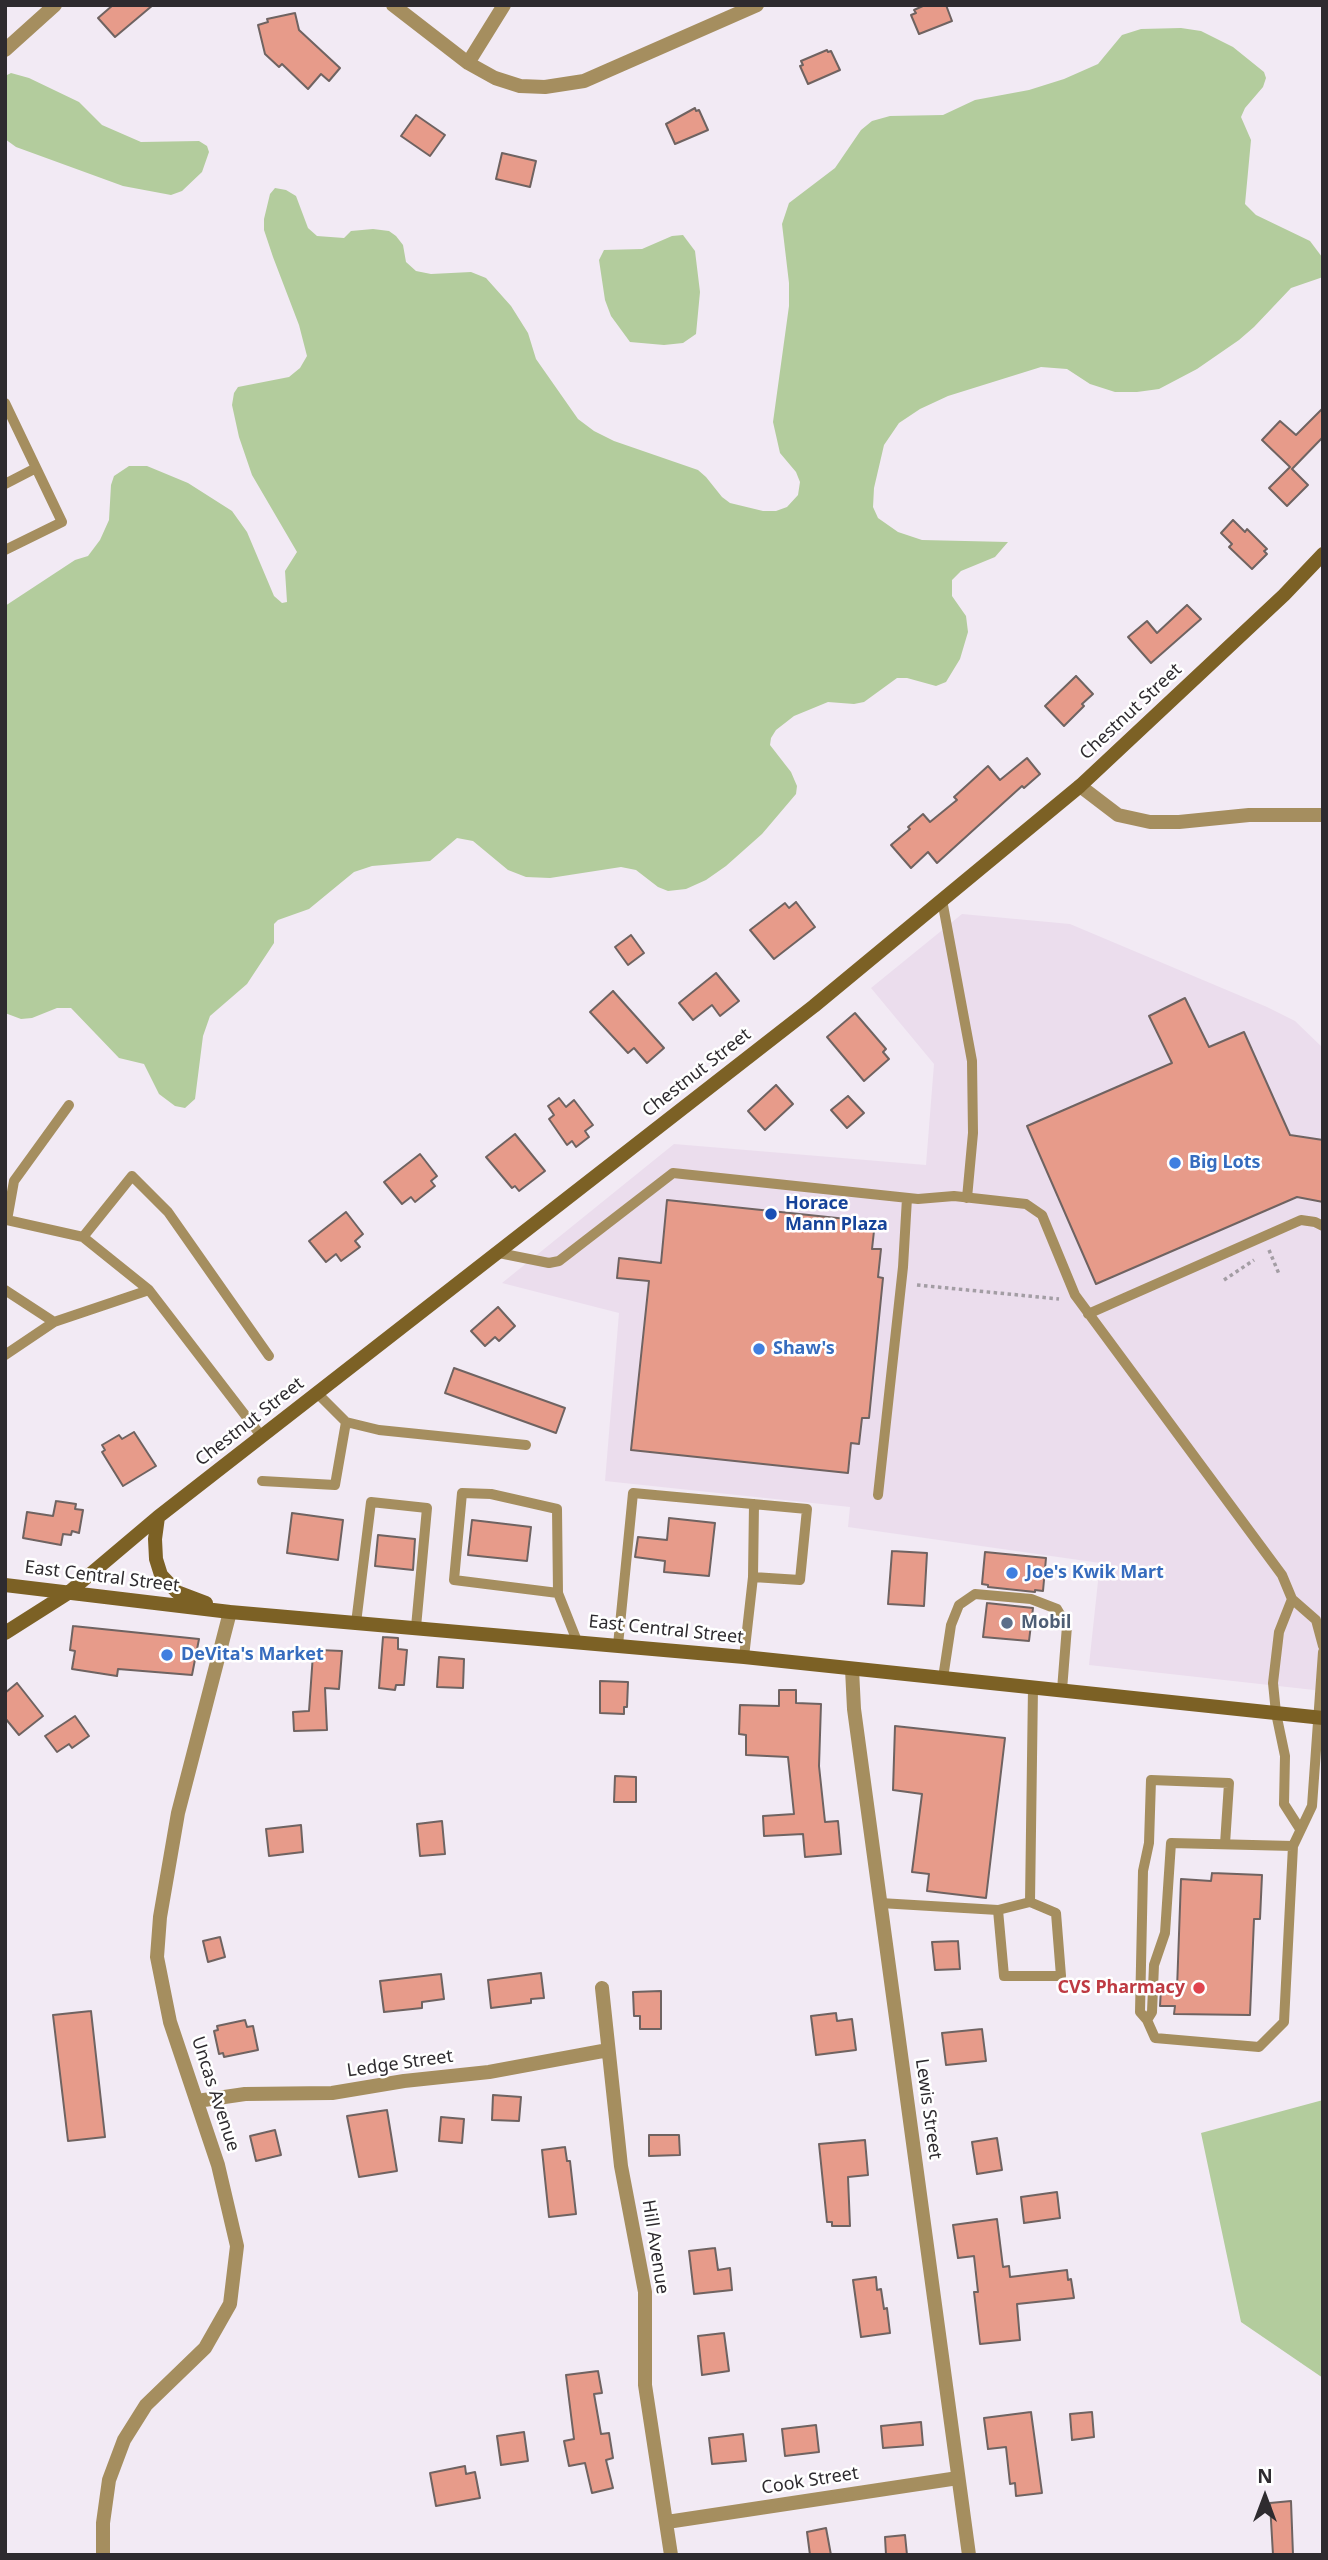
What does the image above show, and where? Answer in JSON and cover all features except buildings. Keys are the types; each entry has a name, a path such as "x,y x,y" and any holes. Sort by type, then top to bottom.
{"main road":[{"name":"Chestnut Street","path":"5,1633 68,1593 158,1517 814,1006 1080,786 1284,595 1323,554"},
{"path":"158,1517 155,1549 161,1575 177,1592 230,1612"},
{"name":"East Central Street","path":"5,1585 230,1612 744,1657 1320,1718"}],"street":[{"path":"5,50 55,5"},
{"path":"393,5 468,62 495,78 520,86 565,86 584,81 757,5"},
{"path":"468,62 505,5"},
{"path":"1080,786 1118,815 1150,822 1249,815 1323,815"},
{"name":"Uncas Avenue","path":"103,2555 103,2524 109,2480 124,2440 146,2405 205,2348 230,2304 237,2246 218,2165 170,2022 158,1962 160,1917 178,1813 230,1612"},
{"name":"Lewis Street","path":"852,1669 854,1709 969,2555"},
{"name":"Hill Avenue","path":"602,1988 621,2166 645,2292 645,2385 671,2555"},
{"name":"Ledge Street","path":"197,2101 246,2094 332,2093 404,2081 489,2072 608,2050"},
{"name":"Cook Street","path":"667,2522 958,2478"}],"lane":[{"path":"5,403 62,522 5,550"},
{"path":"5,485 36,468"},
{"path":"942,900 972,1061 973,1133 967,1198"},
{"path":"69,1105 15,1181 7,1220 83,1237 149,1290 262,1437"},
{"path":"499,1253 549,1264 559,1261 673,1173 908,1198 967,1198 1026,1204 1042,1215 1075,1295 1282,1575 1292,1599 1316,1620 1323,1646"},
{"path":"83,1237 132,1176 168,1212 269,1356"},
{"path":"878,1495 902,1280 908,1198"},
{"path":"1088,1314 1301,1220 1323,1226"},
{"path":"5,1290 54,1322"},
{"path":"5,1355 54,1322 149,1290"},
{"path":"317,1394 346,1422 379,1430 526,1445"},
{"path":"262,1481 335,1485 346,1422"},
{"path":"558,1593 454,1580 462,1493 491,1494 557,1510 558,1593 577,1641"},
{"path":"618,1645 634,1493 807,1510 800,1580 753,1577"},
{"path":"356,1623 371,1502 427,1508 416,1627"},
{"path":"744,1657 753,1577 754,1504"},
{"path":"943,1678 951,1625 959,1605 975,1594 1031,1599 1057,1609 1067,1626 1062,1690"},
{"path":"1292,1599 1279,1632 1273,1683 1285,1756 1284,1804 1300,1829"},
{"path":"1225,1844 1229,1783 1151,1780 1149,1843 1143,1871 1140,2012 1155,2038 1259,2046 1284,2022 1293,1846 1312,1805 1323,1652"},
{"path":"1030,1902 1033,1687"},
{"path":"1149,1843 1293,1846"},
{"path":"1147,2020 1152,2012 1154,1965 1165,1933 1171,1843"},
{"path":"880,1903 998,1910 1030,1902 1056,1913 1061,1976 1004,1976 998,1910"}],"path":[{"path":"1262,1236 1279,1274"},
{"path":"1224,1280 1257,1257"},
{"path":"902,1280 913,1284 1058,1300 1075,1295"}],"shaded area":[{"name":"Horace Mann Plaza","path":"962,914 1070,924 1267,1007 1295,1021 1323,1048 1323,1691 1089,1665 1100,1563 848,1527 850,1507 605,1481 619,1313 502,1283 674,1144 926,1165 934,1064 871,988"}],"green space":[{"path":"1181,28 1201,31 1233,47 1264,72 1266,78 1263,87 1241,117 1251,140 1245,204 1256,215 1310,241 1322,257 1323,277 1291,288 1239,340 1197,369 1159,389 1115,392 1090,384 1067,369 1041,367 948,396 920,409 899,423 884,445 874,488 873,507 878,518 898,532 922,540 1008,542 995,557 961,571 952,580 952,596 966,616 968,632 960,659 946,682 936,686 897,678 864,702 828,702 794,716 776,730 770,745 791,772 797,786 796,794 762,834 726,866 706,880 686,889 668,891 658,887 636,870 621,867 550,878 526,877 508,870 473,841 457,838 430,861 372,866 354,872 309,909 278,920 274,924 274,943 247,984 210,1016 203,1036 195,1099 185,1108 175,1106 159,1094 144,1064 119,1058 71,1008 57,1008 32,1018 21,1019 5,1013 5,606 75,560 88,556 100,540 109,520 114,476 129,466 147,466 188,483 232,511 247,532 274,596 282,603 287,602 285,571 297,552 252,475 232,405 238,387 289,377 300,368 307,356 299,325 264,230 270,194 275,188 296,196 308,228 317,236 344,238 351,231 389,231 403,245 406,262 416,271 431,274 471,272 486,278 511,306 528,333 536,359 578,419 614,441 698,470 730,503 763,511 776,511 787,507 798,495 800,482 796,472 780,453 773,422 789,306 782,224 789,203 835,168 861,130 872,121 890,116 943,115 975,100 1029,90 1098,64 1122,35 1141,29"},
{"path":"11,73 29,78 79,102 102,125 141,142 199,141 207,146 209,152 202,172 182,191 171,195 123,186 16,147 5,139 5,76"},
{"path":"683,235 695,251 700,292 696,334 683,343 664,345 630,342 611,316 605,300 599,260 604,250 642,249 672,236"},
{"path":"1323,2100 1323,2378 1241,2322 1201,2133"}],"place":[{"name":"Big Lots","path":"1175,1163"},
{"name":"Horace Mann Plaza","path":"771,1214"},
{"name":"Shaw's","path":"759,1349"},
{"name":"Joe's Kwik Mart","path":"1012,1573"},
{"name":"Mobil","path":"1007,1623"},
{"name":"DeVita's Market","path":"167,1655"},
{"name":"CVS Pharmacy","path":"1199,1988"}]}
